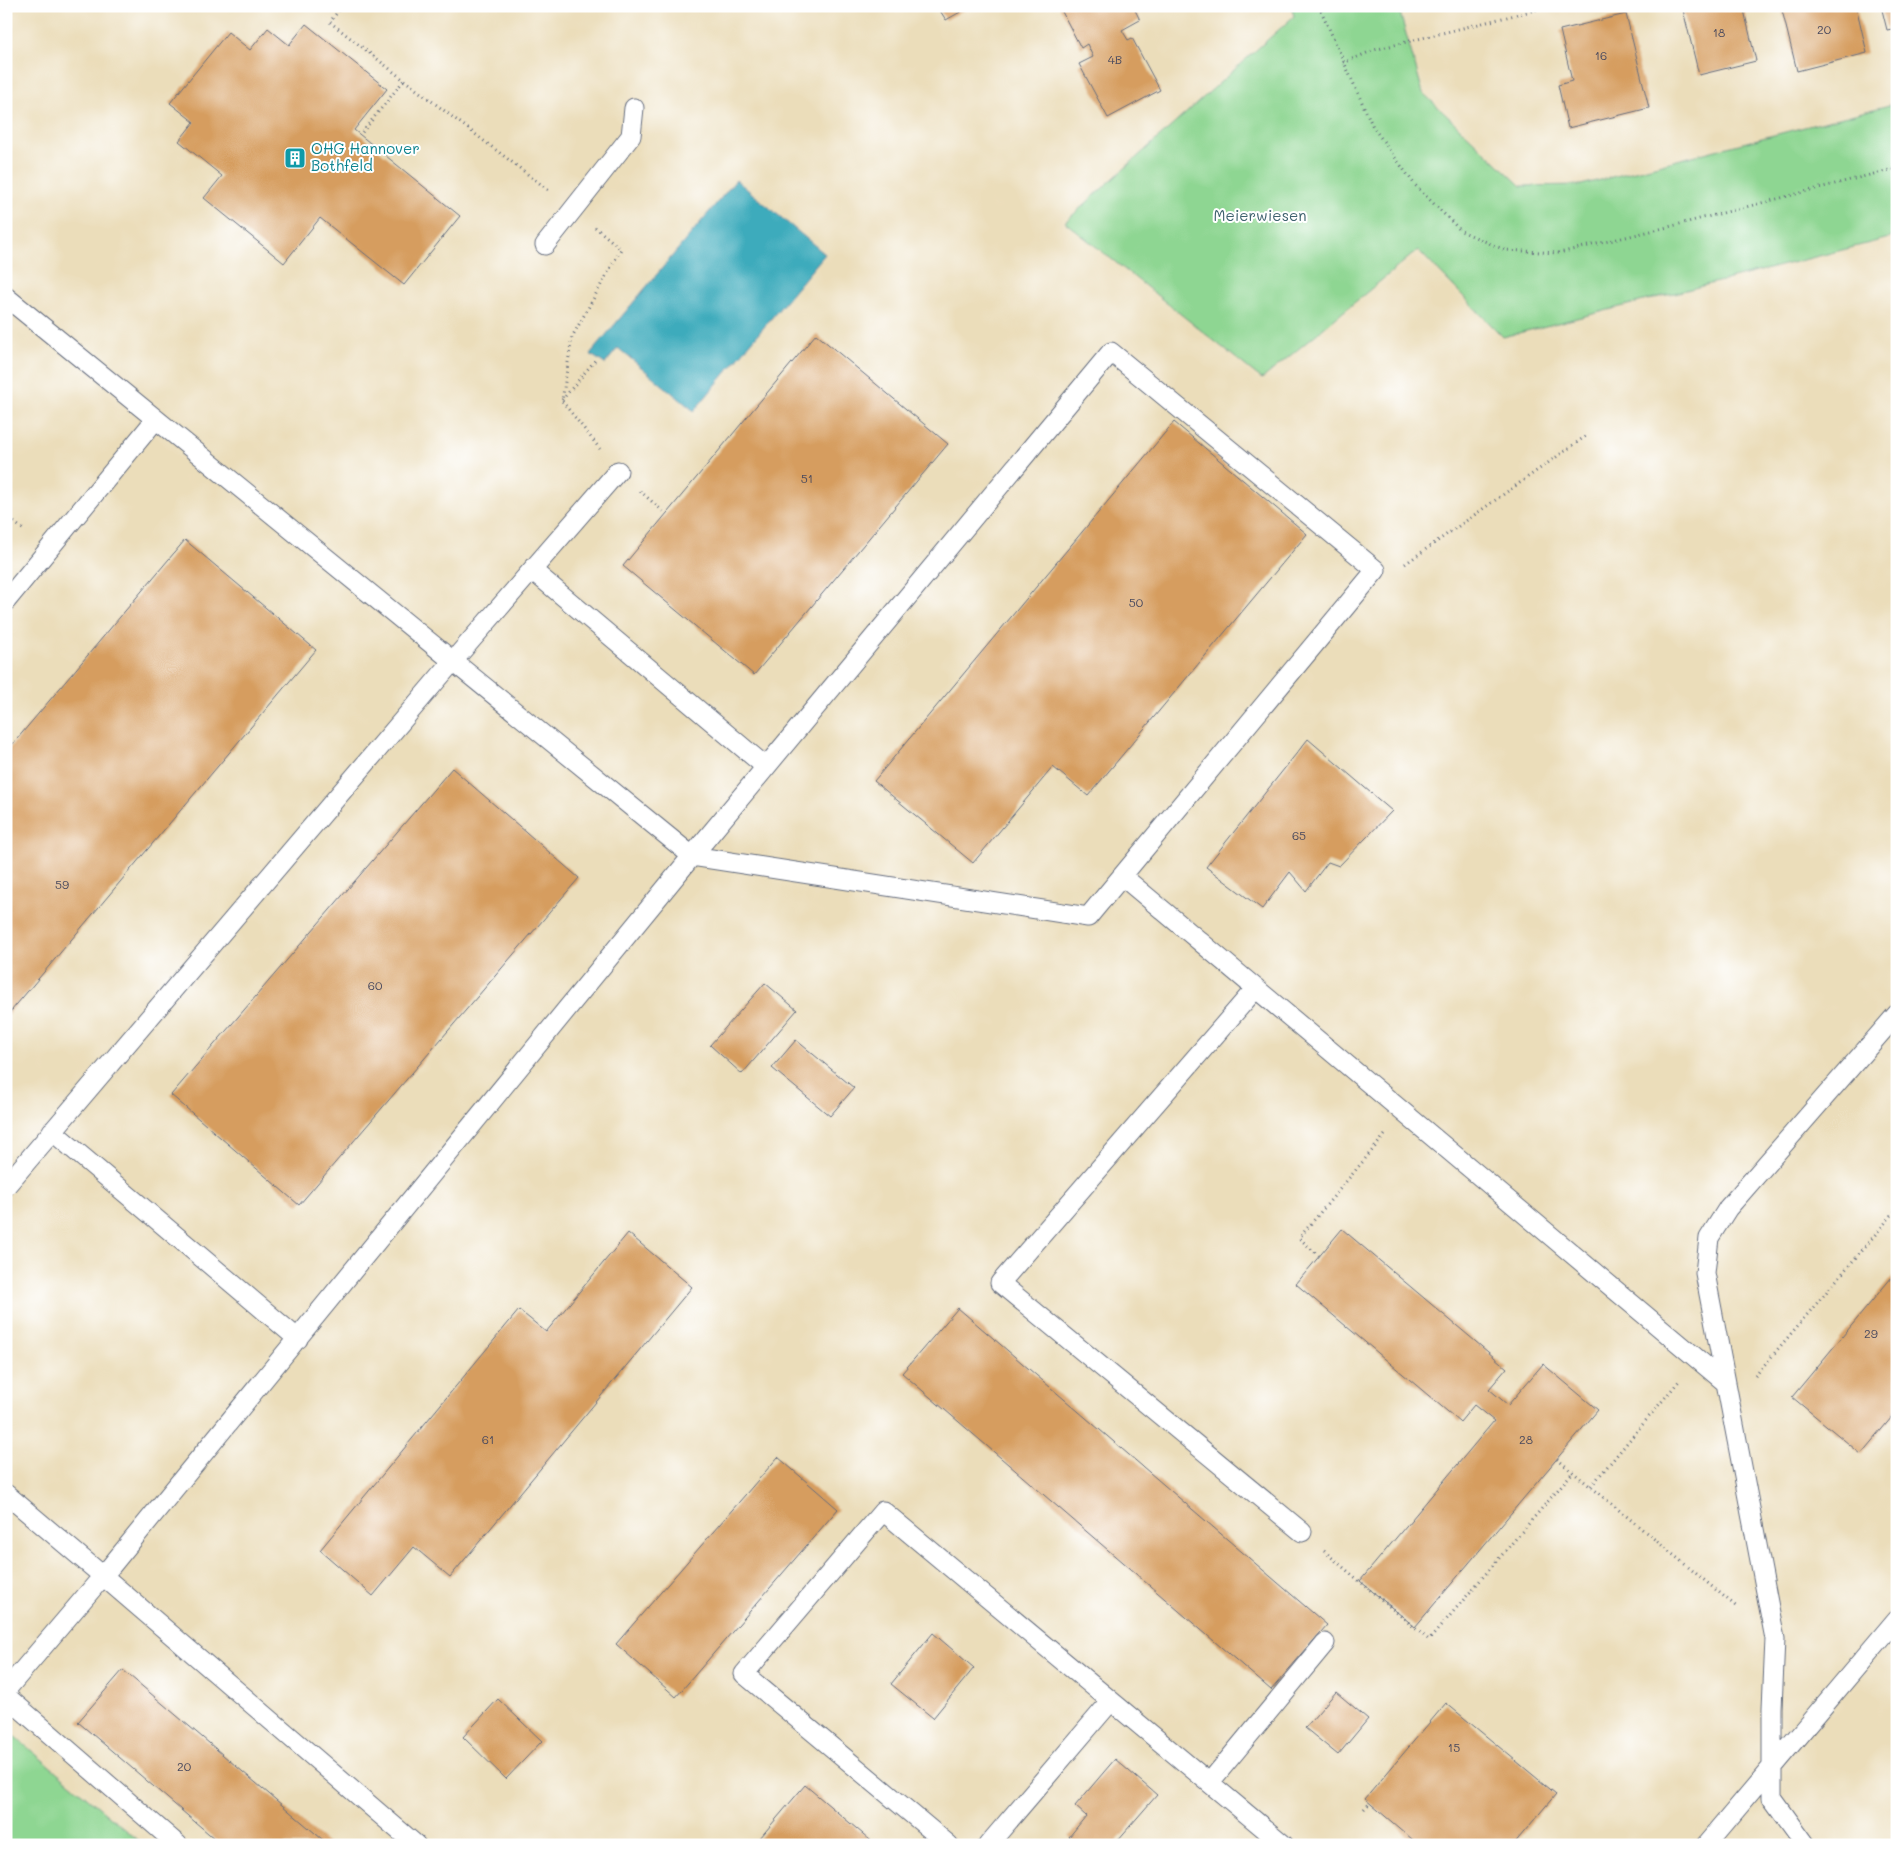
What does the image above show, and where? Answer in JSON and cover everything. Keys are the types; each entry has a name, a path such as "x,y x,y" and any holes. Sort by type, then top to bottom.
{"lane":[{"path":"545,245 631,136 634,108"},
{"path":"6,297 692,856 1088,917 1376,570 1111,352 692,856 103,1576 6,1690"},
{"path":"6,601 156,419"},
{"path":"6,1186 453,661 618,471"},
{"path":"532,570 766,767"},
{"path":"1122,876 1726,1383"},
{"path":"1256,988 1000,1283 1302,1532"},
{"path":"1806,1845 1772,1798 1772,1708 1775,1639 1705,1274 1709,1238 1728,1208 1897,1014"},
{"path":"52,1131 298,1339"},
{"path":"6,1494 416,1845"},
{"path":"948,1845 744,1674 883,1510 1284,1845"},
{"path":"1706,1845 1897,1619"},
{"path":"1210,1782 1325,1643"},
{"path":"6,1696 178,1845"},
{"path":"988,1845 1110,1701"}],"path":[{"path":"342,6 330,22 404,80 360,134"},
{"path":"1343,63 1374,50 1551,6"},
{"path":"1319,7 1373,127 1415,185 1461,231 1505,250 1559,253 1897,168"},
{"path":"597,358 562,401 618,471"},
{"path":"1376,570 1397,569 1586,436"},
{"path":"656,506 666,514"},
{"path":"1320,1256 1299,1238 1404,1112"},
{"path":"1730,1405 1897,1209"},
{"path":"1591,1486 1697,1359"},
{"path":"1557,1459 1775,1639"},
{"path":"1302,1532 1429,1640 1573,1472"},
{"path":"1364,1808 1370,1803"}],"green space":[{"name":"Meierwiesen","path":"1291,6 1398,6 1423,93 1521,186 1581,185 1897,103 1897,236 1503,337 1418,250 1262,379 1065,222 1294,16"},
{"path":"14,1736 144,1845 6,1845 6,1745"}],"water":[{"path":"736,180 825,254 694,411 618,348 605,364 590,354"}],"building":[{"path":"937,6 971,6 946,20"},
{"path":"1059,6 1133,6 1140,20 1122,30 1128,40 1132,38 1160,90 1108,118 1079,64 1093,57 1087,44 1081,48"},
{"path":"1682,6 1743,6 1756,61 1699,75"},
{"path":"1781,6 1856,6 1867,53 1797,71"},
{"path":"1881,6 1897,6 1897,28 1887,30"},
{"path":"1626,14 1649,108 1568,128 1558,85 1572,81 1560,30"},
{"name":"OHG Hannover Bothfeld","path":"306,24 387,89 354,130 460,216 404,285 320,218 284,263 204,198 222,176 179,141 194,122 170,103 228,32 250,50 268,28 289,45"},
{"path":"816,334 948,444 754,675 623,566"},
{"path":"1174,422 1307,534 1088,796 1053,767 973,863 874,781"},
{"path":"185,540 316,650 6,1017 6,752"},
{"path":"1308,739 1392,811 1339,866 1328,862 1306,891 1290,872 1262,909 1206,867"},
{"path":"452,768 579,878 299,1205 171,1095"},
{"path":"765,983 797,1010 742,1074 710,1045"},
{"path":"796,1040 854,1088 830,1116 772,1068"},
{"path":"1342,1229 1507,1368 1489,1389 1508,1405 1543,1364 1598,1410 1415,1627 1360,1581 1494,1421 1474,1405 1460,1422 1296,1284"},
{"path":"628,1233 692,1287 450,1577 414,1547 373,1596 320,1550 519,1310 546,1332"},
{"path":"1897,1271 1897,1411 1861,1454 1792,1397"},
{"path":"958,1308 1327,1625 1271,1690 902,1373"},
{"path":"778,1457 838,1509 676,1697 616,1644"},
{"path":"933,1633 974,1668 933,1718 891,1684"},
{"path":"123,1670 329,1845 222,1845 78,1722"},
{"path":"1336,1692 1368,1719 1338,1755 1305,1728"},
{"path":"498,1699 542,1741 506,1779 463,1737"},
{"path":"1446,1703 1556,1794 1513,1845 1419,1845 1365,1799"},
{"path":"1115,1759 1157,1795 1117,1841 1122,1845 1078,1845 1069,1837 1086,1816 1075,1806"},
{"path":"805,1785 876,1845 754,1845"}],"place":[{"name":"OHG Hannover Bothfeld","path":"295,158"}]}
